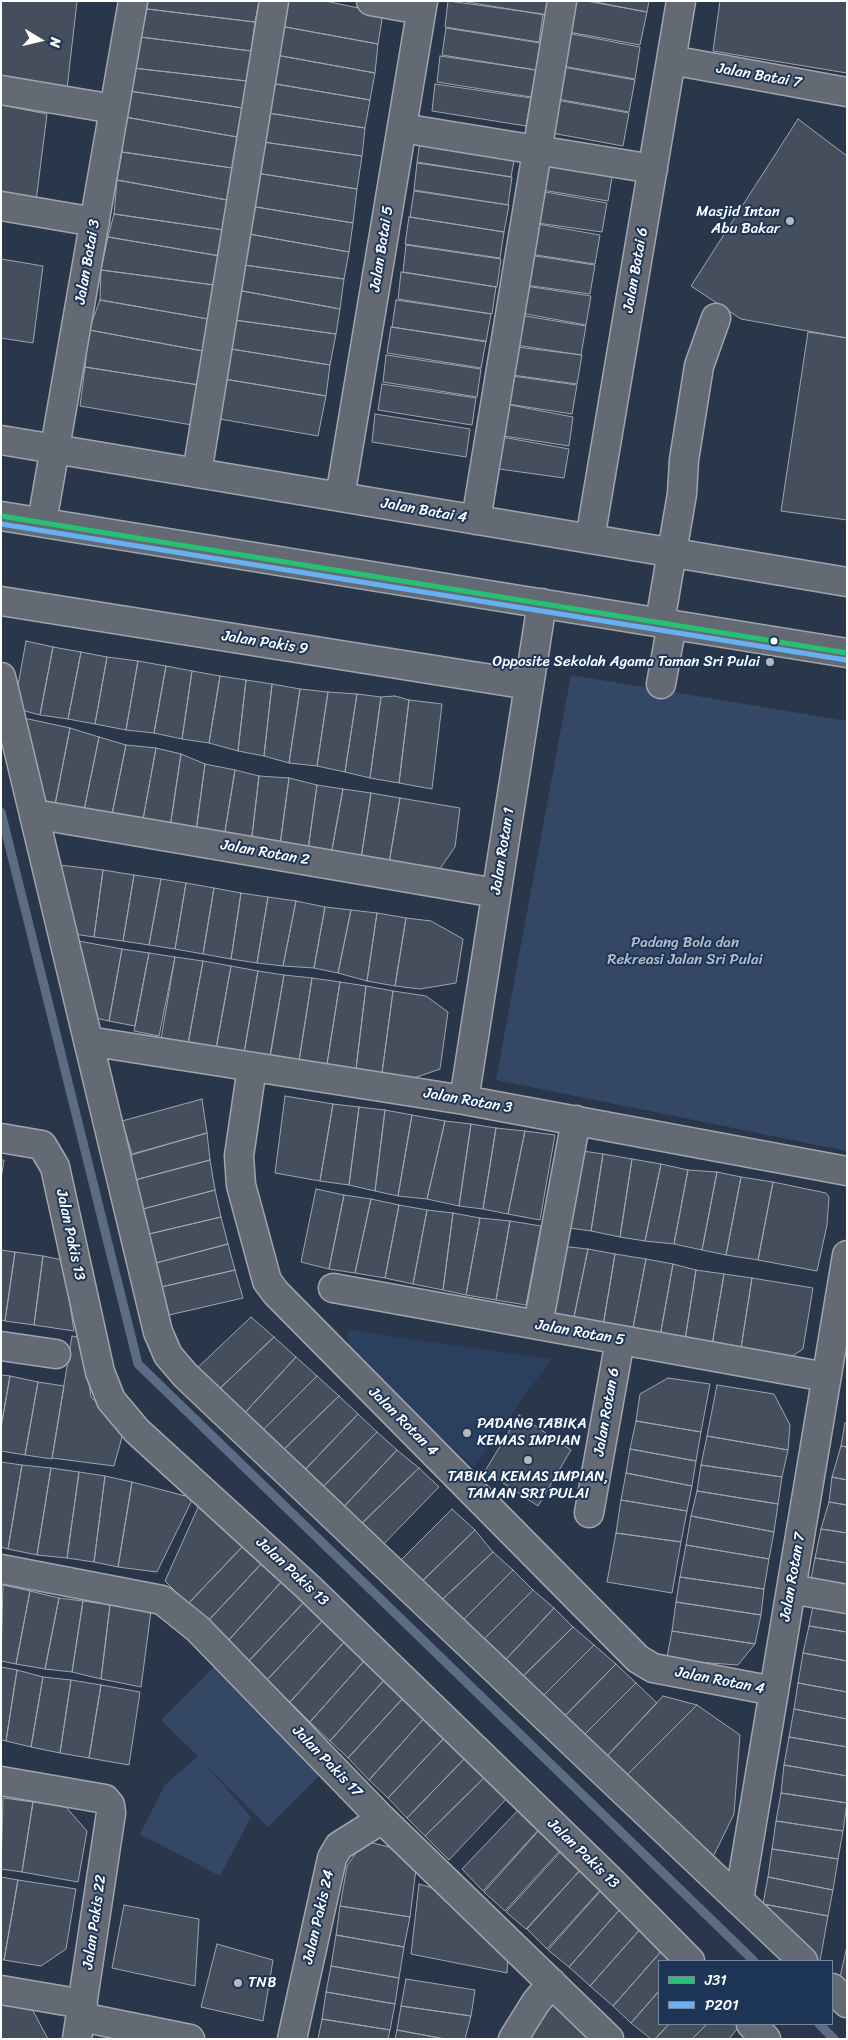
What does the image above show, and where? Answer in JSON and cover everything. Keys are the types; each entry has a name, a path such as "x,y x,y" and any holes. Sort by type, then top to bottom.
{"street":[{"name":"Jalan Batai 3","path":"42,522 133,1"},
{"path":"197,473 274,1"},
{"path":"371,1 422,6"},
{"path":"476,520 562,1"},
{"name":"Jalan Batai 6","path":"590,539 681,1"},
{"name":"Jalan Batai 5","path":"340,497 422,6"},
{"name":"Jalan Batai 7","path":"671,60 847,92"},
{"path":"1,90 114,109"},
{"path":"402,128 653,169"},
{"path":"1,206 95,222"},
{"path":"661,684 671,553 699,366 716,318"},
{"name":"Jalan Batai 4","path":"1,440 847,582"},
{"path":"1,516 847,653"},
{"name":"Jalan Pakis 9","path":"1,601 530,685"},
{"name":"Jalan Rotan 1","path":"464,1100 542,603"},
{"path":"1,677 158,1332 168,1355 185,1375 802,1960"},
{"name":"Jalan Rotan 2","path":"34,814 496,893"},
{"name":"Jalan Rotan 3","path":"88,1041 464,1100 847,1171"},
{"name":"Jalan Rotan 4","path":"252,1068 239,1156 241,1185 267,1281 276,1293 638,1659 653,1668 774,1691"},
{"path":"538,1325 576,1120"},
{"name":"Jalan Pakis 13","path":"1,1138 42,1145 55,1167 100,1372 111,1400 137,1431 310,1588 609,1879 689,1960"},
{"name":"Jalan Rotan 7","path":"739,1900 847,1255"},
{"name":"Jalan Rotan 5","path":"333,1288 826,1377"},
{"name":"Jalan Rotan 6","path":"589,1513 620,1340"},
{"path":"1,1346 56,1354"},
{"name":"Jalan Pakis 17","path":"1,1569 162,1600 198,1629 382,1819 609,2039"},
{"path":"791,1589 847,1599"},
{"name":"Jalan Pakis 22","path":"1,1780 105,1799 110,1806 111,1813 80,2020"},
{"name":"Jalan Pakis 24","path":"292,2039 332,1858 339,1846 382,1819"},
{"path":"513,2039 536,2002 552,1983"},
{"path":"833,1989 847,2003"},
{"path":"1,1990 80,2020 190,2039"},
{"path":"752,2025 766,2039"}],"shaded area":[{"name":"PADANG TABIKA KEMAS IMPIAN","path":"347,1329 551,1359 474,1468 349,1352"}],"green space":[{"name":"Padang Bola dan Rekreasi Jalan Sri Pulai","path":"571,675 847,721 847,1151 496,1080"},
{"path":"216,1665 323,1772 268,1827 206,1765 251,1817 220,1876 140,1834 165,1785 198,1756 161,1720"}],"building":[{"path":"1,1 77,1 67,89 1,77"},
{"path":"148,1 259,1 255,22 147,9"},
{"path":"284,1 325,1 383,13 378,44 280,26"},
{"path":"448,1 543,14 539,42 445,27"},
{"path":"461,1 547,1 545,15"},
{"path":"568,1 586,1 647,12 640,45 563,31"},
{"path":"590,1 649,1 647,12"},
{"path":"720,1 847,1 847,73 713,51"},
{"path":"147,9 255,22 251,51 140,37"},
{"path":"280,26 378,44 375,73 276,55"},
{"path":"446,28 540,43 536,70 442,55"},
{"path":"562,32 640,47 635,79 557,65"},
{"path":"140,37 251,51 247,81 133,68"},
{"path":"276,55 375,73 370,100 270,83"},
{"path":"440,56 536,70 531,97 437,82"},
{"path":"557,66 635,80 629,112 552,98"},
{"path":"133,68 247,81 243,108 129,91"},
{"path":"270,83 370,100 365,128 268,113"},
{"path":"435,84 531,98 526,126 432,111"},
{"path":"129,91 243,108 237,137 125,117"},
{"path":"551,99 629,113 623,146 546,132"},
{"path":"1,105 47,114 36,201 1,196"},
{"path":"268,113 365,128 362,156 263,142"},
{"path":"125,117 237,137 232,168 122,152"},
{"name":"Masjid Intan Abu Bakar","path":"798,119 847,156 847,338 741,319 691,286"},
{"path":"421,135 516,150 511,177 417,162"},
{"path":"263,142 362,156 357,189 256,173"},
{"path":"122,152 232,168 227,200 117,180"},
{"path":"540,158 613,172 608,201 536,189"},
{"path":"417,163 512,177 508,205 414,190"},
{"path":"256,173 357,189 353,223 250,206"},
{"path":"117,180 227,200 224,230 114,214"},
{"path":"534,190 607,203 602,232 530,222"},
{"path":"414,191 509,205 504,232 410,217"},
{"path":"250,206 353,223 349,252 249,234"},
{"path":"114,214 224,230 220,256 108,237"},
{"path":"409,217 504,232 500,258 405,244"},
{"path":"526,222 600,235 595,264 523,253"},
{"path":"249,234 349,252 344,279 244,265"},
{"path":"108,237 220,256 214,285 101,270"},
{"path":"406,245 501,259 497,287 403,272"},
{"path":"522,254 595,265 590,294 518,284"},
{"path":"1,259 43,266 33,343 1,338"},
{"path":"244,265 344,279 340,309 237,290"},
{"path":"101,270 214,285 208,319 100,300"},
{"path":"401,272 496,287 492,314 398,299"},
{"path":"519,285 591,296 586,325 515,312"},
{"path":"237,290 340,309 336,334 234,320"},
{"path":"100,300 208,319 203,351 89,330"},
{"path":"396,300 491,314 486,342 392,327"},
{"path":"513,314 586,326 581,355 509,344"},
{"path":"234,320 336,334 330,365 231,349"},
{"path":"391,327 486,341 481,368 387,353"},
{"path":"89,330 203,351 199,385 85,367"},
{"path":"808,332 847,338 847,520 781,511"},
{"path":"508,346 582,355 577,384 505,374"},
{"path":"231,349 330,365 326,396 224,379"},
{"path":"386,355 481,369 477,397 383,382"},
{"path":"85,367 199,385 192,425 80,406"},
{"path":"505,375 577,385 572,414 501,403"},
{"path":"224,379 326,396 318,436 220,419"},
{"path":"382,384 476,398 472,425 378,410"},
{"path":"500,403 573,417 569,446 497,435"},
{"path":"375,414 470,429 466,457 372,442"},
{"path":"496,436 569,449 564,478 492,468"},
{"path":"26,641 53,647 40,715 14,708"},
{"path":"53,647 81,652 68,719 40,715"},
{"path":"81,652 107,657 95,724 68,719"},
{"path":"107,657 138,661 126,730 95,724"},
{"path":"138,661 166,666 154,733 126,730"},
{"path":"166,666 192,671 182,739 154,733"},
{"path":"192,671 220,676 209,743 182,739"},
{"path":"220,676 246,680 238,751 209,743"},
{"path":"246,680 272,684 264,756 238,751"},
{"path":"272,684 300,689 289,763 264,756"},
{"path":"300,689 328,692 317,766 289,763"},
{"path":"328,692 357,694 345,772 317,766"},
{"path":"357,694 381,697 370,778 345,772"},
{"path":"395,696 409,700 399,783 370,778 381,697"},
{"path":"409,700 442,704 432,789 399,783"},
{"path":"19,717 70,728 52,820 42,811"},
{"path":"70,728 99,737 81,825 52,820"},
{"path":"99,737 126,745 109,829 81,825"},
{"path":"126,745 156,748 140,836 109,829"},
{"path":"156,748 181,754 168,841 140,836"},
{"path":"181,754 205,764 194,846 168,841"},
{"path":"205,764 235,770 222,850 194,846"},
{"path":"235,770 259,776 250,853 222,850"},
{"path":"259,776 289,778 278,860 250,853"},
{"path":"289,778 317,785 306,864 278,860"},
{"path":"317,785 343,789 329,866 306,864"},
{"path":"343,789 371,793 359,872 329,866"},
{"path":"371,793 400,798 387,875 359,872"},
{"path":"400,798 460,808 455,847 435,876 387,875"},
{"path":"59,865 103,870 94,937 74,934"},
{"path":"103,870 134,875 123,941 94,937"},
{"path":"134,875 161,879 149,945 123,941"},
{"path":"161,879 186,883 175,949 149,945"},
{"path":"186,883 214,888 203,954 175,949"},
{"path":"214,888 241,893 231,959 203,954"},
{"path":"241,893 268,897 257,963 231,959"},
{"path":"268,897 296,901 283,966 257,963"},
{"path":"296,901 325,907 314,968 283,966"},
{"path":"325,907 351,910 338,973 314,968"},
{"path":"351,910 377,913 367,981 338,973"},
{"path":"377,913 406,918 395,986 367,981"},
{"path":"406,918 431,921 463,939 456,983 420,989 395,986"},
{"path":"73,940 122,949 109,1021 91,1017"},
{"path":"122,949 149,953 135,1026 109,1021"},
{"path":"149,953 175,957 159,1036 134,1031"},
{"path":"175,957 203,961 188,1044 161,1039"},
{"path":"203,961 231,966 216,1049 188,1044"},
{"path":"231,966 258,971 244,1053 216,1049"},
{"path":"258,971 284,975 270,1055 244,1053"},
{"path":"284,975 312,978 299,1061 270,1058"},
{"path":"312,978 340,982 327,1064 299,1061"},
{"path":"340,982 366,986 356,1069 327,1064"},
{"path":"366,986 393,991 382,1073 356,1069"},
{"path":"393,991 426,996 448,1012 440,1069 414,1078 382,1073"},
{"path":"285,1096 333,1104 320,1181 275,1173"},
{"path":"202,1099 207,1133 132,1154 122,1121"},
{"path":"333,1104 359,1107 349,1185 320,1181"},
{"path":"359,1107 385,1110 375,1191 349,1185"},
{"path":"385,1110 412,1115 398,1196 375,1191"},
{"path":"412,1115 445,1121 427,1199 398,1196"},
{"path":"445,1121 471,1124 459,1206 427,1199"},
{"path":"471,1124 496,1128 483,1209 459,1206"},
{"path":"496,1128 525,1131 508,1214 483,1209"},
{"path":"525,1131 555,1135 540,1220 508,1214"},
{"path":"207,1133 210,1160 135,1180 131,1155"},
{"path":"576,1150 603,1154 591,1231 563,1227"},
{"path":"603,1154 632,1159 620,1237 591,1231"},
{"path":"632,1159 661,1164 645,1241 620,1237"},
{"path":"1,1160 4,1160 1,1179"},
{"path":"210,1160 215,1190 143,1209 135,1180"},
{"path":"661,1164 688,1170 674,1244 645,1241"},
{"path":"688,1170 717,1172 702,1250 674,1244"},
{"path":"717,1172 741,1177 726,1255 702,1250"},
{"path":"741,1177 773,1182 758,1260 726,1255"},
{"path":"773,1182 826,1193 829,1197 827,1225 817,1271 758,1260"},
{"path":"316,1189 344,1195 329,1269 301,1262"},
{"path":"215,1190 221,1217 149,1234 143,1209"},
{"path":"344,1195 371,1199 355,1273 329,1269"},
{"path":"371,1199 399,1205 385,1278 355,1273"},
{"path":"399,1205 427,1210 413,1284 385,1278"},
{"path":"427,1210 453,1213 443,1290 413,1284"},
{"path":"453,1213 480,1218 466,1295 443,1290"},
{"path":"221,1217 228,1244 156,1263 149,1234"},
{"path":"480,1218 510,1221 496,1300 466,1295"},
{"path":"510,1221 541,1226 526,1305 496,1300"},
{"path":"228,1244 235,1270 161,1287 156,1263"},
{"path":"560,1246 588,1249 573,1322 546,1316"},
{"path":"588,1249 615,1254 602,1332 573,1322"},
{"path":"1,1250 15,1252 5,1321 1,1320"},
{"path":"15,1252 43,1256 34,1325 5,1321"},
{"path":"615,1254 646,1259 631,1338 602,1332"},
{"path":"43,1256 63,1260 74,1331 34,1325"},
{"path":"646,1259 673,1264 659,1342 631,1338"},
{"path":"673,1264 696,1270 684,1346 659,1342"},
{"path":"235,1270 243,1298 169,1315 161,1287"},
{"path":"696,1270 724,1274 711,1351 684,1346"},
{"path":"724,1274 752,1278 740,1354 711,1351"},
{"path":"752,1278 813,1288 803,1349 785,1361 740,1354"},
{"path":"251,1317 274,1337 214,1394 193,1372"},
{"path":"72,1336 82,1338 91,1397 124,1430 114,1466 52,1458"},
{"path":"274,1337 296,1357 240,1418 214,1394"},
{"path":"296,1357 317,1376 257,1436 240,1418"},
{"path":"1,1375 10,1376 1,1427"},
{"path":"10,1376 38,1382 25,1455 1,1451 1,1427"},
{"path":"317,1376 339,1396 278,1455 257,1436"},
{"path":"668,1378 710,1384 701,1432 636,1421 640,1394"},
{"path":"38,1382 64,1386 52,1459 25,1455"},
{"path":"717,1385 774,1394 790,1425 788,1450 707,1436"},
{"path":"339,1396 358,1414 299,1476 278,1455"},
{"path":"358,1414 377,1432 316,1494 299,1476"},
{"name":"TABIKA KEMAS IMPIAN, TAMAN SRI PULAI","path":"519,1415 571,1450 538,1506 485,1471"},
{"path":"636,1421 701,1432 696,1461 630,1449"},
{"path":"845,1423 847,1424 847,1447 841,1446"},
{"path":"377,1432 397,1450 338,1513 316,1494"},
{"path":"707,1436 788,1450 782,1477 701,1465"},
{"path":"841,1446 847,1447 847,1480 832,1477"},
{"path":"630,1449 696,1461 692,1486 626,1473"},
{"path":"397,1450 419,1468 355,1530 338,1513"},
{"path":"1,1462 22,1465 8,1549 1,1547"},
{"path":"22,1465 51,1468 37,1555 8,1549"},
{"path":"701,1465 782,1477 778,1504 697,1491"},
{"path":"51,1468 79,1472 67,1558 37,1555"},
{"path":"419,1468 439,1487 376,1552 355,1530"},
{"path":"79,1472 105,1476 94,1562 67,1558"},
{"path":"626,1473 692,1486 687,1511 621,1500"},
{"path":"105,1476 132,1482 118,1567 94,1562"},
{"path":"832,1477 847,1480 847,1505 829,1502"},
{"path":"132,1482 193,1498 157,1572 118,1567"},
{"path":"697,1491 778,1504 774,1532 691,1516"},
{"path":"621,1500 687,1511 681,1542 616,1533"},
{"path":"829,1502 847,1505 847,1533 821,1529"},
{"path":"200,1503 242,1547 188,1604 165,1581"},
{"path":"452,1509 475,1530 413,1590 392,1569"},
{"path":"691,1516 774,1532 769,1559 686,1545"},
{"path":"821,1529 847,1533 847,1563 815,1558"},
{"path":"475,1530 493,1552 432,1609 413,1590"},
{"path":"616,1533 681,1542 672,1593 607,1582"},
{"path":"686,1545 769,1559 764,1589 680,1577"},
{"path":"242,1547 262,1563 208,1621 188,1604"},
{"path":"493,1552 513,1570 454,1629 432,1609"},
{"path":"815,1558 847,1563 847,1592 810,1584"},
{"path":"262,1563 282,1581 227,1642 208,1621"},
{"path":"513,1570 533,1590 474,1649 454,1629"},
{"path":"680,1577 764,1589 761,1615 676,1602"},
{"path":"282,1581 304,1602 248,1662 227,1642"},
{"path":"3,1585 30,1591 16,1664 1,1661"},
{"path":"533,1590 554,1608 495,1671 474,1649"},
{"path":"30,1591 59,1598 45,1669 16,1664"},
{"path":"59,1598 83,1601 72,1672 45,1669"},
{"path":"814,1600 847,1606 847,1632 809,1626"},
{"path":"83,1601 110,1605 101,1679 72,1672"},
{"path":"304,1602 324,1619 267,1680 248,1662"},
{"path":"676,1602 761,1615 755,1644 672,1631"},
{"path":"110,1605 151,1611 141,1687 101,1679"},
{"path":"554,1608 573,1627 511,1688 495,1671"},
{"path":"324,1619 345,1641 290,1702 267,1680"},
{"path":"809,1626 847,1632 847,1661 803,1653"},
{"path":"573,1627 594,1645 532,1707 511,1688"},
{"path":"672,1631 755,1644 738,1665 696,1662 667,1657"},
{"path":"345,1641 364,1661 310,1722 290,1702"},
{"path":"594,1645 616,1664 552,1729 532,1707"},
{"path":"803,1653 847,1661 847,1692 798,1683"},
{"path":"364,1661 384,1680 330,1741 310,1722"},
{"path":"616,1664 636,1683 571,1748 552,1729"},
{"path":"1,1667 17,1670 6,1741 1,1740"},
{"path":"17,1670 43,1677 31,1747 6,1741"},
{"path":"43,1677 71,1680 60,1753 31,1747"},
{"path":"71,1680 101,1685 89,1758 60,1753"},
{"path":"384,1680 404,1697 348,1758 330,1741"},
{"path":"636,1683 657,1703 594,1770 571,1748"},
{"path":"798,1683 847,1692 847,1719 794,1709"},
{"path":"101,1685 140,1692 129,1765 89,1758"},
{"path":"663,1696 697,1705 614,1788 594,1770"},
{"path":"404,1697 426,1716 369,1780 348,1758"},
{"path":"697,1705 740,1735 734,1814 708,1867 614,1788"},
{"path":"794,1709 847,1719 847,1747 789,1737"},
{"path":"426,1716 447,1735 388,1798 369,1780"},
{"path":"447,1735 468,1755 407,1818 388,1798"},
{"path":"789,1737 847,1747 847,1776 784,1765"},
{"path":"468,1755 488,1774 425,1836 407,1818"},
{"path":"784,1765 847,1776 847,1803 781,1793"},
{"path":"488,1774 510,1795 449,1860 425,1836"},
{"path":"781,1793 847,1803 843,1831 776,1821"},
{"path":"3,1798 33,1802 22,1872 1,1869"},
{"path":"33,1802 66,1807 87,1831 78,1882 22,1872"},
{"path":"522,1806 541,1827 483,1891 462,1869"},
{"path":"776,1821 843,1831 838,1859 772,1849"},
{"path":"542,1827 563,1847 505,1911 484,1892"},
{"path":"364,1841 402,1850 417,1861 410,1917 340,1906 347,1866"},
{"path":"564,1848 583,1867 526,1929 506,1912"},
{"path":"772,1849 838,1859 833,1890 768,1877"},
{"path":"583,1867 603,1887 547,1949 527,1929"},
{"path":"1,1877 18,1880 4,1960 1,1960"},
{"path":"768,1877 833,1890 828,1916 763,1904"},
{"path":"18,1880 76,1889 66,1949 41,1966 4,1960"},
{"path":"419,1884 446,1892 508,1951 507,1973 411,1954"},
{"path":"604,1887 623,1906 569,1967 548,1950"},
{"path":"763,1904 828,1916 820,1960 804,1960"},
{"path":"124,1905 199,1919 195,1986 112,1968"},
{"path":"340,1906 410,1917 404,1947 336,1935"},
{"path":"623,1906 643,1926 590,1986 569,1967"},
{"path":"643,1926 665,1947 613,2006 590,1986"},
{"path":"336,1935 404,1947 399,1978 331,1966"},
{"name":"TNB","path":"217,1944 273,1960 263,2021 201,2007"},
{"path":"847,1946 847,1994 838,1986"},
{"path":"665,1947 680,1960 658,1960 658,1992 631,2023 613,2006"},
{"path":"331,1966 399,1978 395,2004 326,1992"},
{"path":"406,1979 475,1990 471,2016 401,2006"},
{"path":"326,1992 395,2004 390,2030 322,2019"},
{"path":"658,1992 658,2025 668,2025 655,2039 651,2039 631,2023"},
{"path":"547,1996 595,2039 518,2039"},
{"path":"1,2005 32,2009 48,2039 1,2039"},
{"path":"401,2006 471,2016 465,2039 445,2039 397,2030"},
{"path":"322,2019 390,2030 388,2039 318,2039"},
{"path":"668,2025 706,2025 692,2039 655,2039"},
{"path":"706,2025 740,2025 729,2039 692,2039"},
{"path":"397,2030 445,2039 395,2039"}],"waterway":[{"path":"1,812 138,1364 753,1960"},
{"path":"820,2025 834,2039"}],"transit line":[{"name":"J31","path":"1,516 847,653"},
{"name":"P201","path":"1,524 846,660"}],"place":[{"name":"Masjid Intan Abu Bakar","path":"790,221"},
{"name":"Opposite Sekolah Agama Taman Sri Pulai","path":"770,662"},
{"name":"PADANG TABIKA KEMAS IMPIAN","path":"467,1433"},
{"name":"TABIKA KEMAS IMPIAN, TAMAN SRI PULAI","path":"528,1460"},
{"name":"TNB","path":"238,1983"}]}
